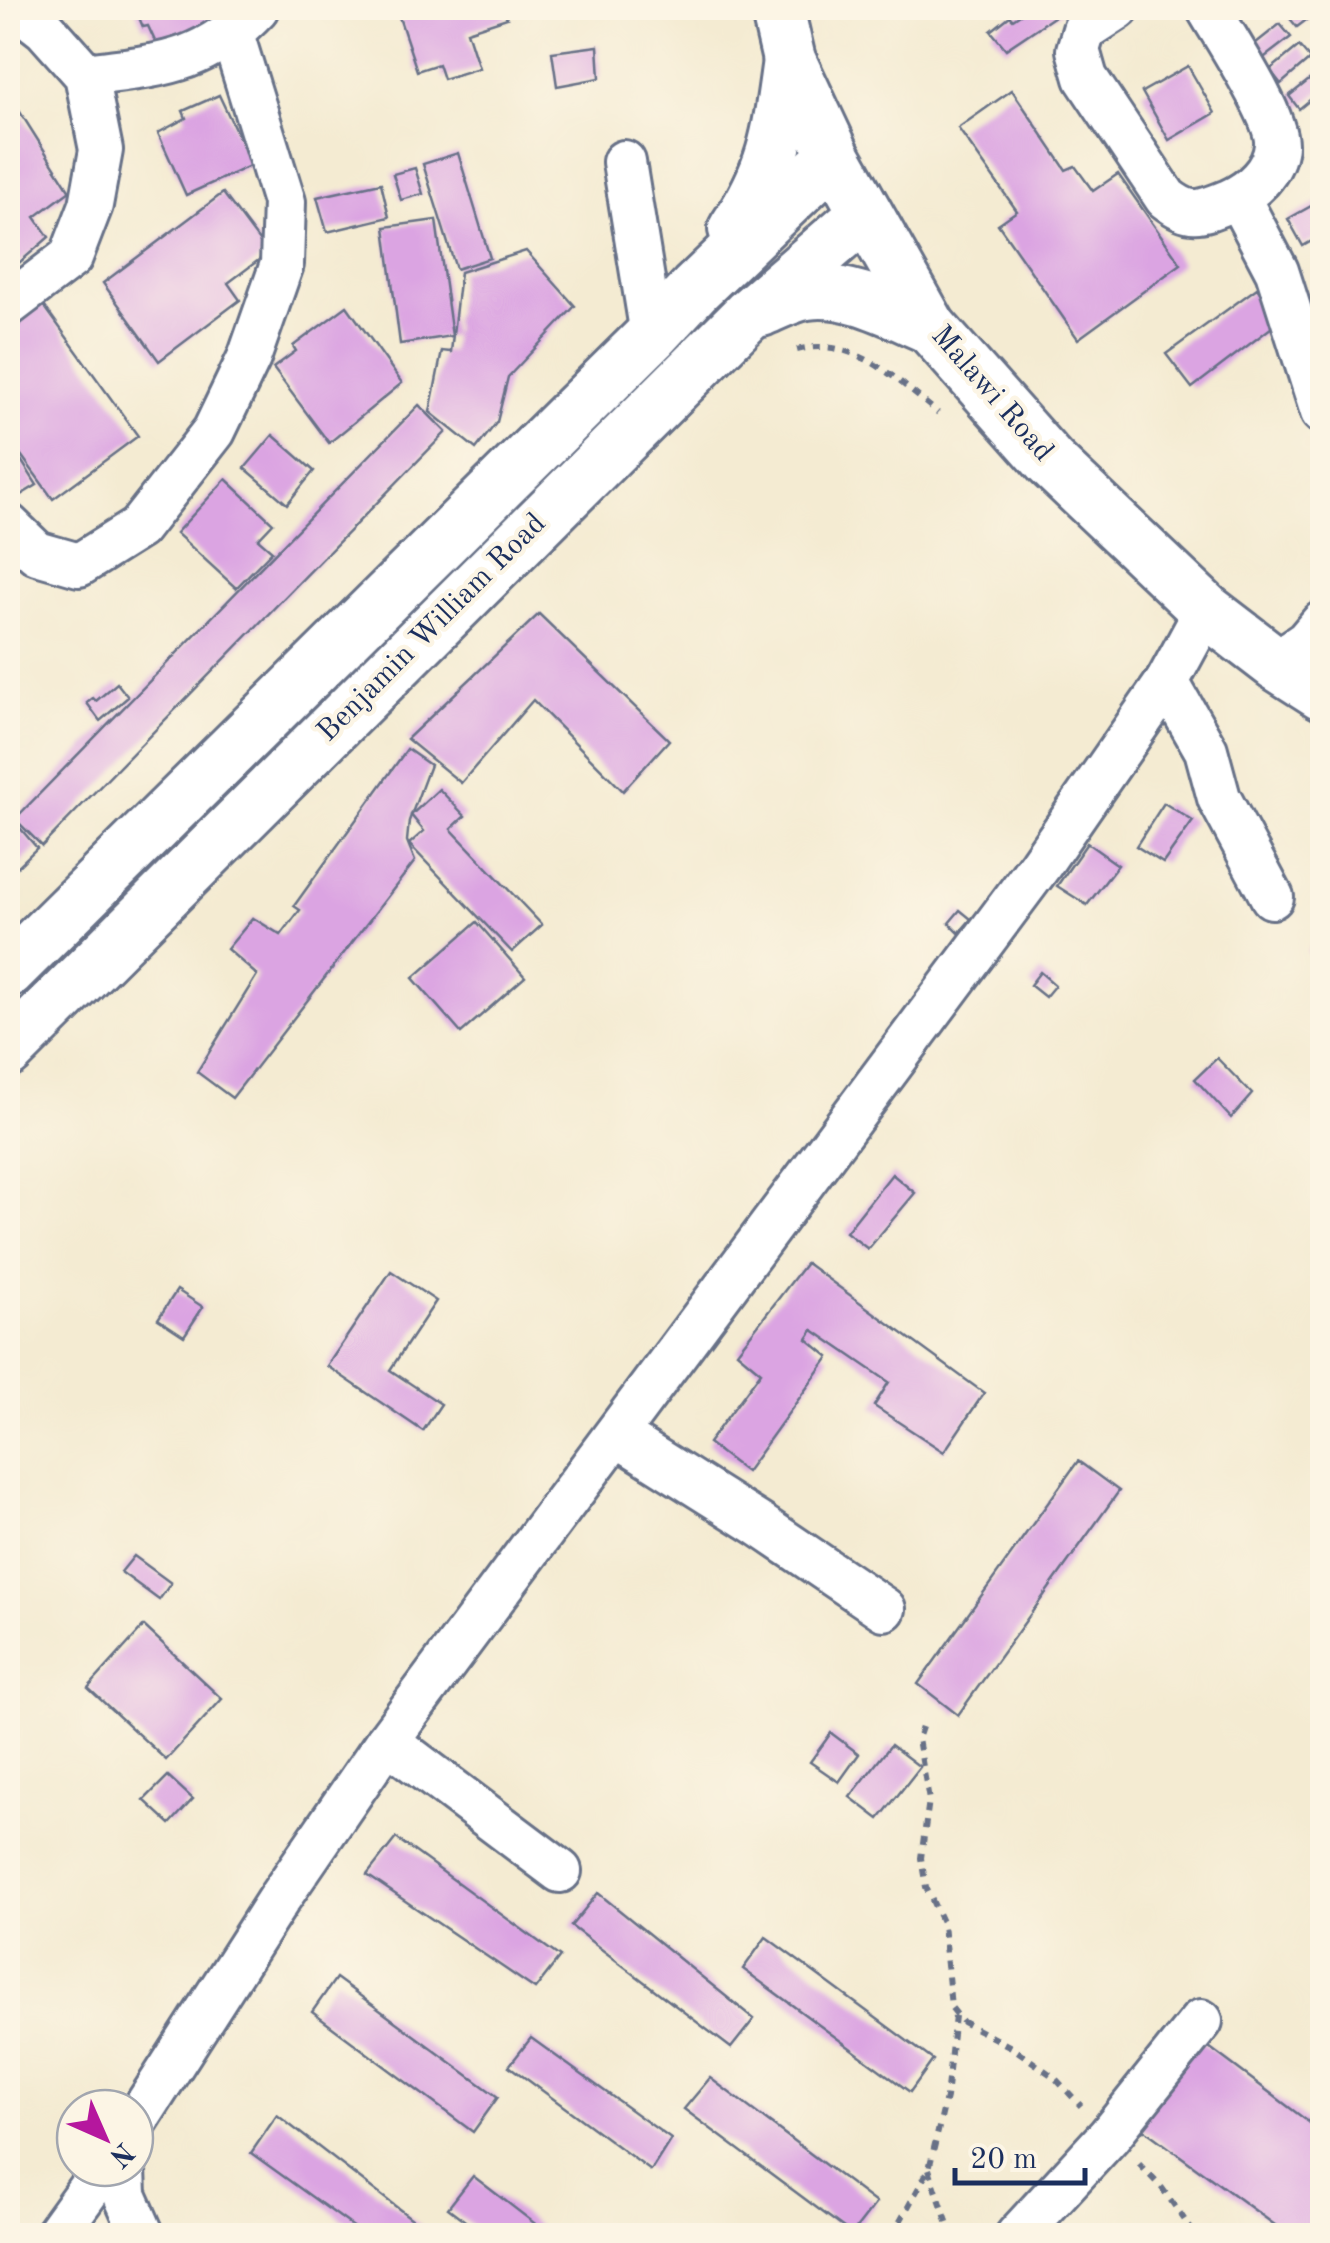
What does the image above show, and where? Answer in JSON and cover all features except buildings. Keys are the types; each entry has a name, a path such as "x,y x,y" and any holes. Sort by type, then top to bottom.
{"main road":[{"name":"Malawi Road","path":"777,8 789,60 834,156 930,326 1050,462 1206,610 1322,693"},
{"path":"695,289 759,192 777,144 789,60"},
{"name":"Benjamin William Road","path":"8,971 834,156"},
{"name":"Benjamin William Road","path":"8,1051 748,315 865,214"},
{"path":"748,315 803,293 830,292 930,326"}],"street":[{"path":"8,304 71,257 91,205 101,150 86,76 45,29 18,8"},
{"path":"1118,8 1084,30 1078,50 1086,78 1166,198 1178,208 1199,213 1238,197 1268,173 1276,144 1270,118 1208,8"},
{"path":"8,526 37,553 80,564 138,528 214,431 250,358 282,264 284,202 244,21 174,63 86,76"},
{"path":"624,162 652,335"},
{"path":"1238,197 1277,271 1322,412"},
{"path":"155,2092 386,1741 1040,865 1168,682 1206,610"},
{"path":"1275,663 1306,642 1322,623"},
{"path":"1168,682 1206,750 1220,798 1272,897"},
{"path":"617,1435 884,1609"},
{"path":"386,1741 560,1871"},
{"path":"1017,2236 1109,2136 1201,2021"},
{"path":"55,2236 90,2188"},
{"path":"124,2188 143,2236"}],"path":[{"path":"784,356 802,348 840,348 856,354 873,361 946,419"},
{"path":"922,1727 918,1739 929,1800 920,1858 926,1887 944,1924 950,2007 955,2015 1054,2077 1162,2188 1196,2236"},
{"path":"892,2236 929,2168 946,2098 955,2015"},
{"path":"929,2168 952,2236"}]}
